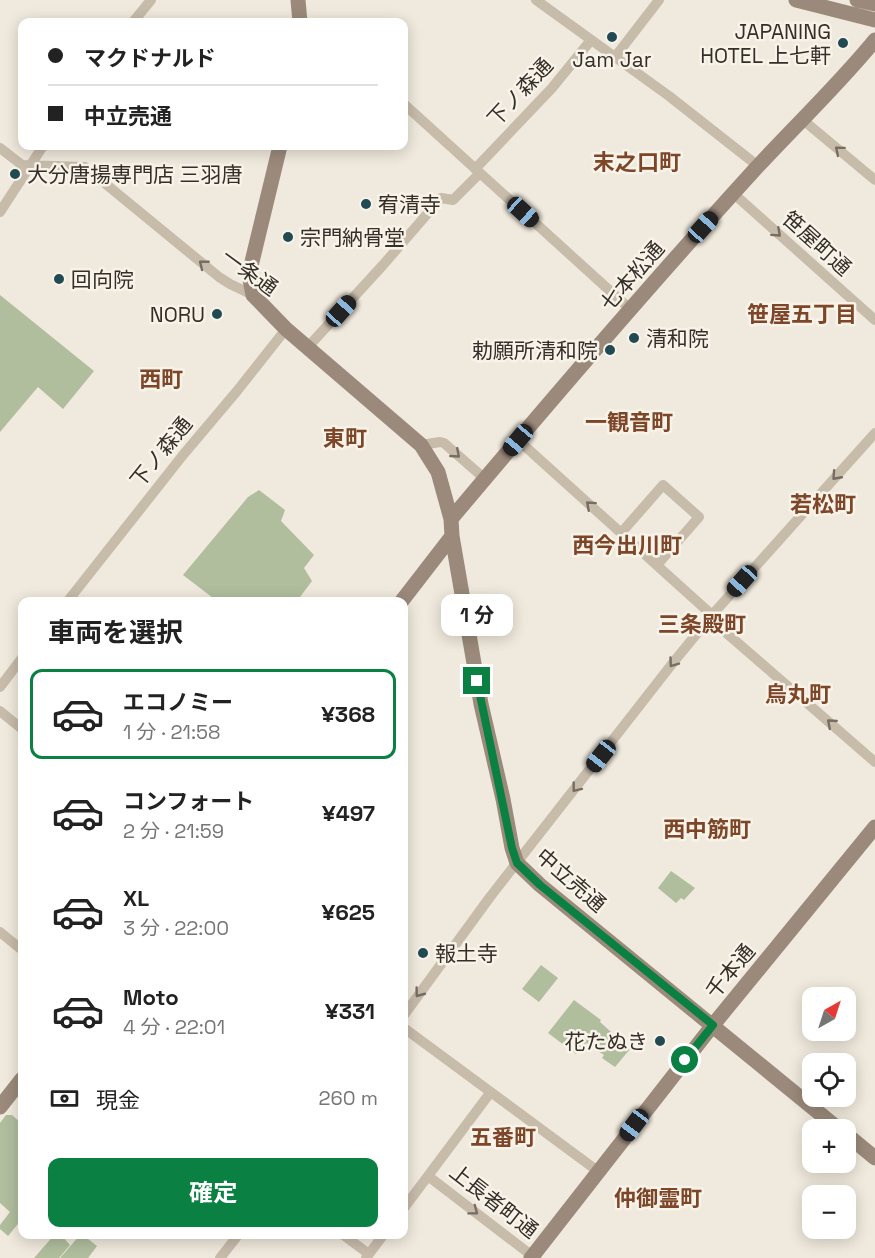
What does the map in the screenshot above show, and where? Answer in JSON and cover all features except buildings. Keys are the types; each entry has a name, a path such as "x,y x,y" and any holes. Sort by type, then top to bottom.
{"street":[{"path":"136,18 151,0"},
{"path":"298,0 300,18"},
{"path":"536,0 669,96 758,166"},
{"path":"615,57 659,0"},
{"path":"796,0 875,20"},
{"path":"857,0 875,4"},
{"name":"下ノ森通","path":"307,348 441,198 453,200 552,88 591,40"},
{"name":"七本松通","path":"451,519 630,309 875,40"},
{"path":"408,108 630,309"},
{"path":"803,120 875,180"},
{"name":"一条通","path":"0,148 22,165 86,167 219,277 253,294 307,348 421,445 438,472 451,519"},
{"path":"0,212 40,150"},
{"path":"253,294 249,274 279,150"},
{"name":"笹屋町通","path":"734,194 875,320"},
{"name":"下ノ森通","path":"71,597 286,329"},
{"path":"408,1010 517,863 710,616 875,433"},
{"path":"518,440 710,616 875,762"},
{"path":"421,445 444,443 484,479"},
{"path":"621,533 663,485 699,517 657,565"},
{"name":"中立売通","path":"451,519 481,704 517,863 540,885 827,1119"},
{"path":"404,597 452,536"},
{"path":"0,687 18,663"},
{"path":"0,711 18,726"},
{"name":"千本通","path":"533,1257 713,1025 875,827"},
{"path":"0,932 18,947"},
{"path":"408,1031 599,1172"},
{"path":"0,1107 18,1084"},
{"path":"408,1203 490,1093"},
{"path":"856,1142 875,1158"},
{"name":"上長者町通","path":"428,1176 533,1257"},
{"path":"220,1258 234,1239"},
{"path":"348,1239 367,1256 380,1239"}],"green space":[{"path":"0,295 94,371 63,409 38,387 0,432"},
{"path":"259,490 285,510 281,521 314,555 304,568 312,581 300,597 212,597 183,575 248,497"},
{"path":"671,871 695,888 684,900 681,898 676,903 658,888"},
{"path":"541,965 558,978 539,1002 522,989"},
{"path":"574,1000 601,1020 600,1022 630,1049 615,1067 602,1058 604,1055 586,1043 576,1054 548,1033"},
{"path":"6,1115 12,1115 18,1120 18,1224 8,1236 0,1229 0,1225 10,1212 0,1203 0,1123"},
{"path":"51,1239 65,1239 70,1245 59,1258 34,1258"},
{"path":"77,1239 88,1239 97,1246 88,1258 60,1258"}],"place":[{"name":"Jam Jar","path":"612,37"},
{"name":"JAPANING HOTEL 上七軒","path":"843,43"},
{"name":"大分唐揚専門店 三羽唐","path":"15,174"},
{"name":"宥清寺","path":"366,204"},
{"name":"宗門納骨堂","path":"288,237"},
{"name":"回向院","path":"59,279"},
{"name":"NORU","path":"217,314"},
{"name":"清和院","path":"634,338"},
{"name":"勅願所清和院","path":"610,350"},
{"name":"報土寺","path":"423,953"},
{"name":"花たぬき","path":"660,1041"}],"district":[{"name":"末之口町","path":"637,162"},
{"name":"笹屋五丁目","path":"802,314"},
{"name":"西町","path":"161,379"},
{"name":"一観音町","path":"629,422"},
{"name":"東町","path":"345,438"},
{"name":"若松町","path":"823,504"},
{"name":"西今出川町","path":"627,545"},
{"name":"三条殿町","path":"702,624"},
{"name":"烏丸町","path":"798,694"},
{"name":"西中筋町","path":"707,829"},
{"name":"五番町","path":"503,1137"},
{"name":"仲御霊町","path":"658,1198"}],"route":[{"path":"477,681 517,863 540,885 713,1025 685,1060"}]}
